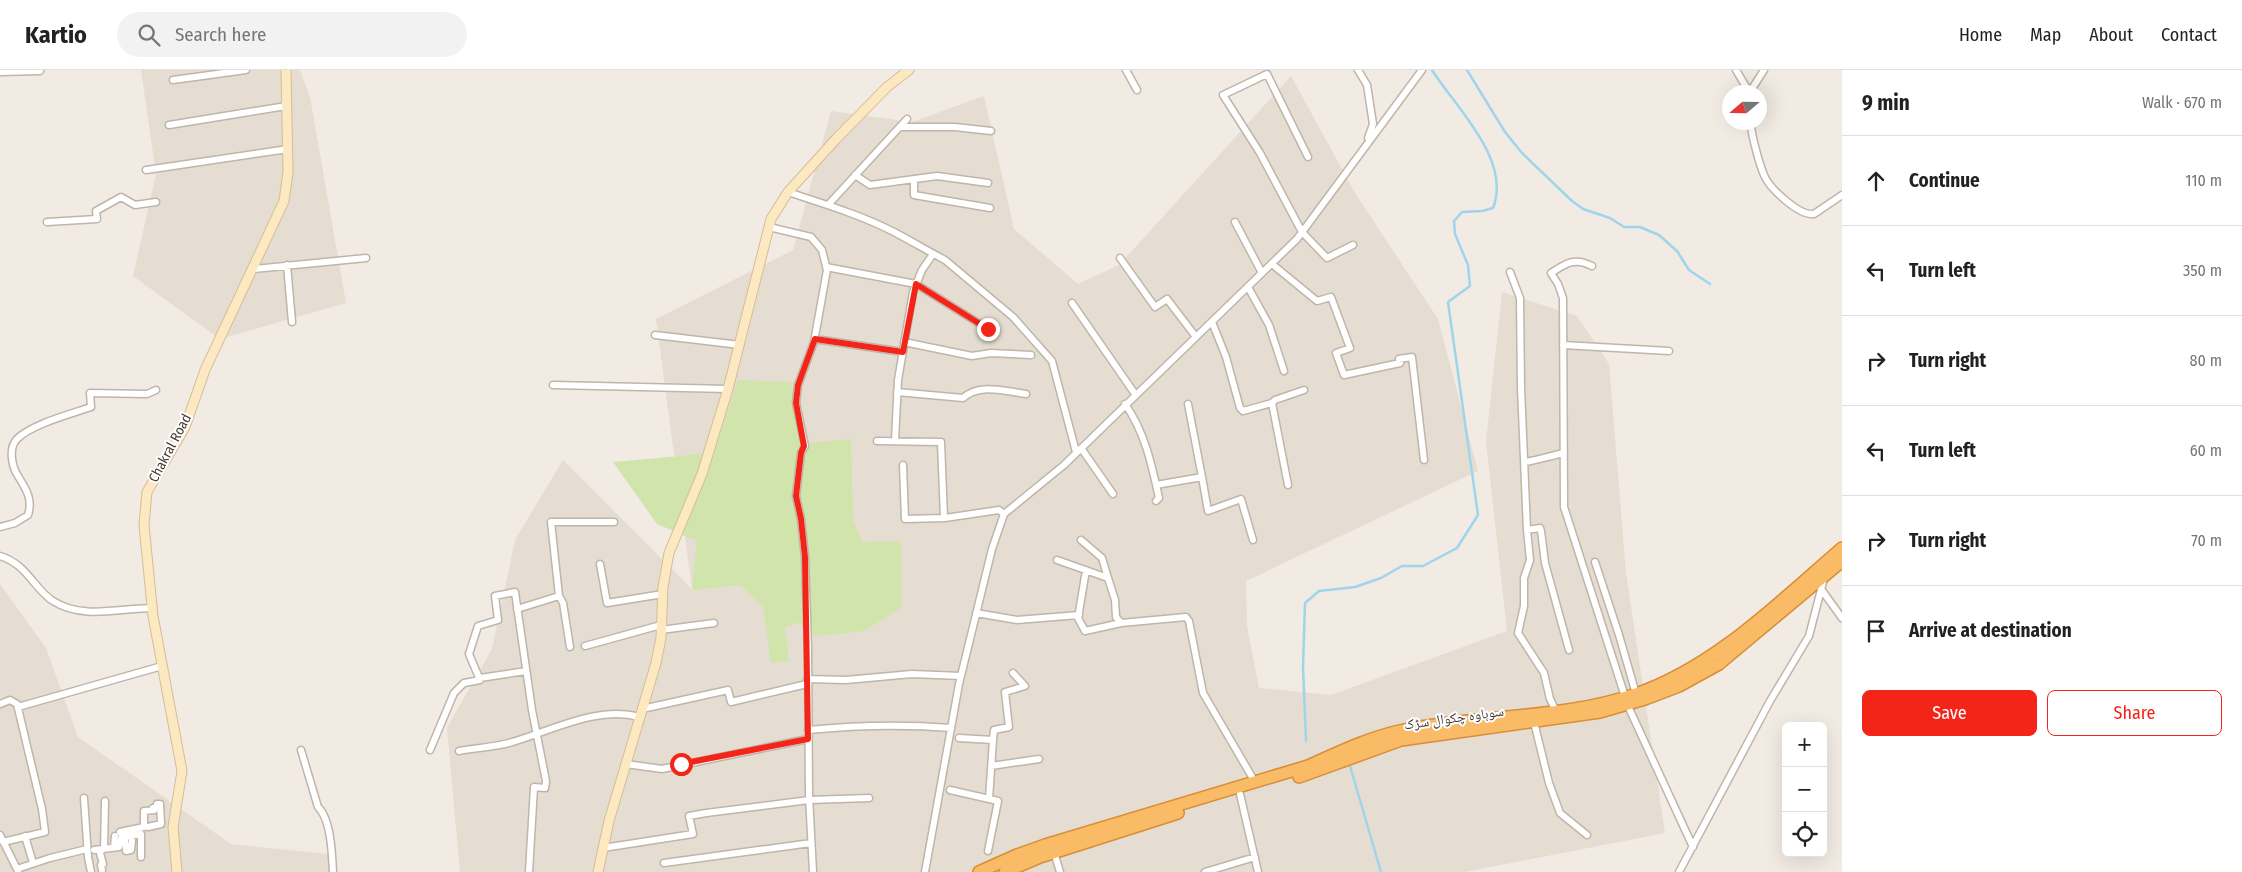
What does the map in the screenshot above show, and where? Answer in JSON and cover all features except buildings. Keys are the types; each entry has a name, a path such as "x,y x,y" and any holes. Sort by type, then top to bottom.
{"highway":[{"path":"979,872 1018,854 1308,766 1354,746 1403,730 1629,699 1674,678 1714,655 1842,548"},
{"name":"سوہاوہ چکوال سڑک","path":"1005,872 1054,852 1312,773 1402,740 1534,722 1679,686 1720,664 1842,561"}],"street":[{"path":"173,80 246,70"},
{"name":"Chakral Road","path":"177,872 173,827 182,771 153,608 144,526 147,492 185,427 205,370 284,201 288,172 286,70"},
{"path":"598,872 640,713 656,663 661,627 662,594 669,552 702,474 728,389 771,219 788,192 836,139 881,94 909,70"},
{"path":"1126,70 1137,90"},
{"path":"1358,70 1367,85 1373,124 1365,147"},
{"path":"925,872 961,676 992,549 1004,514 1078,450 1272,264 1302,232 1422,70"},
{"path":"1736,70 1746,85"},
{"path":"1754,85 1764,70"},
{"path":"0,72 40,71"},
{"path":"1308,157 1267,74 1223,96 1260,153 1302,232 1327,258 1353,245"},
{"path":"169,125 286,106"},
{"path":"828,205 907,119"},
{"path":"900,127 956,127 991,131"},
{"path":"1753,130 1764,177 1785,200 1808,214 1814,214 1842,195"},
{"path":"146,170 288,149"},
{"path":"856,176 870,185 937,176 988,183"},
{"path":"914,179 914,195 990,208"},
{"path":"788,192 828,205 892,231 945,260 1013,317 1052,361 1078,450 1113,494"},
{"path":"47,222 97,219 96,211 121,197 135,205 156,202"},
{"path":"1235,222 1262,273"},
{"path":"769,227 811,237 822,250 826,267 815,339 798,385 796,403 804,446 801,453 796,496 801,519 805,557 809,800 813,872"},
{"path":"895,441 897,392 904,342 916,284 922,270 933,254"},
{"path":"253,269 366,258"},
{"path":"1120,258 1154,307 1167,299 1196,337"},
{"path":"1592,266 1570,260 1551,273 1558,284 1563,298 1564,507 1593,600 1629,699 1693,847"},
{"path":"1272,264 1317,301 1331,297 1350,348 1336,353 1344,375 1400,363 1399,359 1412,357 1424,460"},
{"path":"288,265 292,322"},
{"path":"826,267 916,284 988,329"},
{"path":"1510,272 1520,298 1527,530 1530,560 1524,578 1524,606 1518,634 1544,674 1550,699 1556,710"},
{"path":"1248,287 1270,326 1284,371"},
{"path":"1072,303 1135,394"},
{"path":"1212,322 1226,358 1240,408 1243,411 1272,403 1275,400 1304,390"},
{"path":"655,335 740,344"},
{"path":"815,339 903,352"},
{"path":"904,342 972,356 991,353 1031,355"},
{"path":"1562,345 1669,351"},
{"path":"553,385 728,389"},
{"path":"897,392 963,398 971,391 992,389 1026,394"},
{"path":"0,527 15,523 28,515 31,505 27,487 17,475 12,460 12,448 16,440 47,422 91,407 90,393 147,394 156,390"},
{"path":"1272,403 1288,485"},
{"path":"1125,404 1141,433 1159,498 1156,501"},
{"path":"1188,404 1208,510 1242,500 1254,540"},
{"path":"877,441 941,442 944,518"},
{"path":"1525,462 1564,453"},
{"path":"903,465 905,519 944,518 999,510 1004,514"},
{"path":"1156,485 1202,477"},
{"path":"570,647 563,603 559,596 551,522 614,522"},
{"path":"1527,530 1540,528 1541,530 1545,563 1569,650"},
{"path":"1081,540 1102,558 1115,600 1116,617 1121,623"},
{"path":"2,558 24,570 52,601 69,607 96,613 153,608"},
{"path":"1056,560 1108,578"},
{"path":"1594,562 1620,635 1629,699"},
{"path":"600,564 607,603 662,594"},
{"path":"1086,570 1079,615 1085,632 1121,623 1186,617 1189,621 1203,694 1255,782"},
{"path":"1679,872 1770,701 1809,636 1825,577"},
{"path":"1822,589 1842,618"},
{"path":"480,678 469,654 478,626 498,620 495,596 515,592 526,672 546,781 545,788 534,787 529,872"},
{"path":"517,609 559,596"},
{"path":"976,613 1017,620 1079,615"},
{"path":"585,646 661,627 714,623"},
{"path":"18,707 162,666"},
{"path":"430,750 454,693 464,683 480,678 526,672"},
{"path":"989,799 994,730 1009,727 1005,692 1025,686 1013,673"},
{"path":"459,751 507,743 576,720 640,713 728,690 731,702 807,682 912,674 961,676"},
{"path":"0,704 10,700 18,707 42,809 45,832 3,842"},
{"path":"1534,722 1549,783 1560,813 1587,835"},
{"path":"808,730 874,724 908,724 952,728"},
{"path":"959,738 993,740"},
{"path":"626,764 662,769 808,739"},
{"path":"301,750 318,807 323,812 334,872"},
{"path":"991,766 1039,759"},
{"path":"950,790 998,801 988,851"},
{"path":"1240,794 1258,872"},
{"path":"84,798 91,850 91,872"},
{"path":"603,848 693,834 689,816 758,805 809,800 869,798"},
{"path":"102,870 101,865 103,864 100,853 103,849 105,801"},
{"path":"118,835 120,832 144,827 144,811 154,810 153,808 158,807 157,804 160,804 161,824 148,827"},
{"path":"118,835 173,827"},
{"path":"0,834 18,871 33,863 91,850 119,846 118,835"},
{"path":"132,842 131,850 126,851 125,837 141,834 141,857"},
{"path":"25,836 33,863"},
{"path":"664,863 811,843"},
{"path":"1054,852 1060,872"},
{"path":"1205,872 1255,857"}],"shaded area":[{"path":"141,70 300,70 310,97 346,303 220,339 133,276 156,174"},
{"path":"1291,76 1355,193 1438,319 1478,471 1246,581 1247,626 1259,688 1331,695 1507,631 1486,442 1502,292 1577,316 1609,364 1626,573 1665,833 1465,872 460,872 447,728 492,649 515,540 563,460 692,589 656,319 793,250 831,111 912,122 984,96 1014,229 1078,284 1119,265"},
{"path":"0,584 46,648 78,737 231,844 327,854 334,872 0,872"}],"green space":[{"path":"738,380 791,382 806,443 851,439 853,519 862,542 901,541 902,607 864,631 815,636 798,622 785,628 789,661 771,663 763,607 740,585 692,590 697,541 657,524 613,462 703,454 713,456"}],"waterway":[{"path":"1306,741 1303,667 1305,603 1319,591 1355,587 1381,578 1402,566 1423,566 1457,548 1478,515 1448,302 1470,286 1468,265 1455,234 1454,221 1462,212 1482,211 1493,208 1497,190 1495,172 1479,135 1432,70"},
{"path":"1467,70 1505,132 1522,153 1572,201 1583,209 1610,218 1624,227 1640,227 1659,235 1677,251 1689,270 1710,284"},
{"path":"1350,766 1381,872"}],"route":[{"path":"681,764 808,739 805,557 801,519 796,496 799,484 801,453 804,446 796,403 798,385 815,339 903,352 916,284 988,329"}]}
